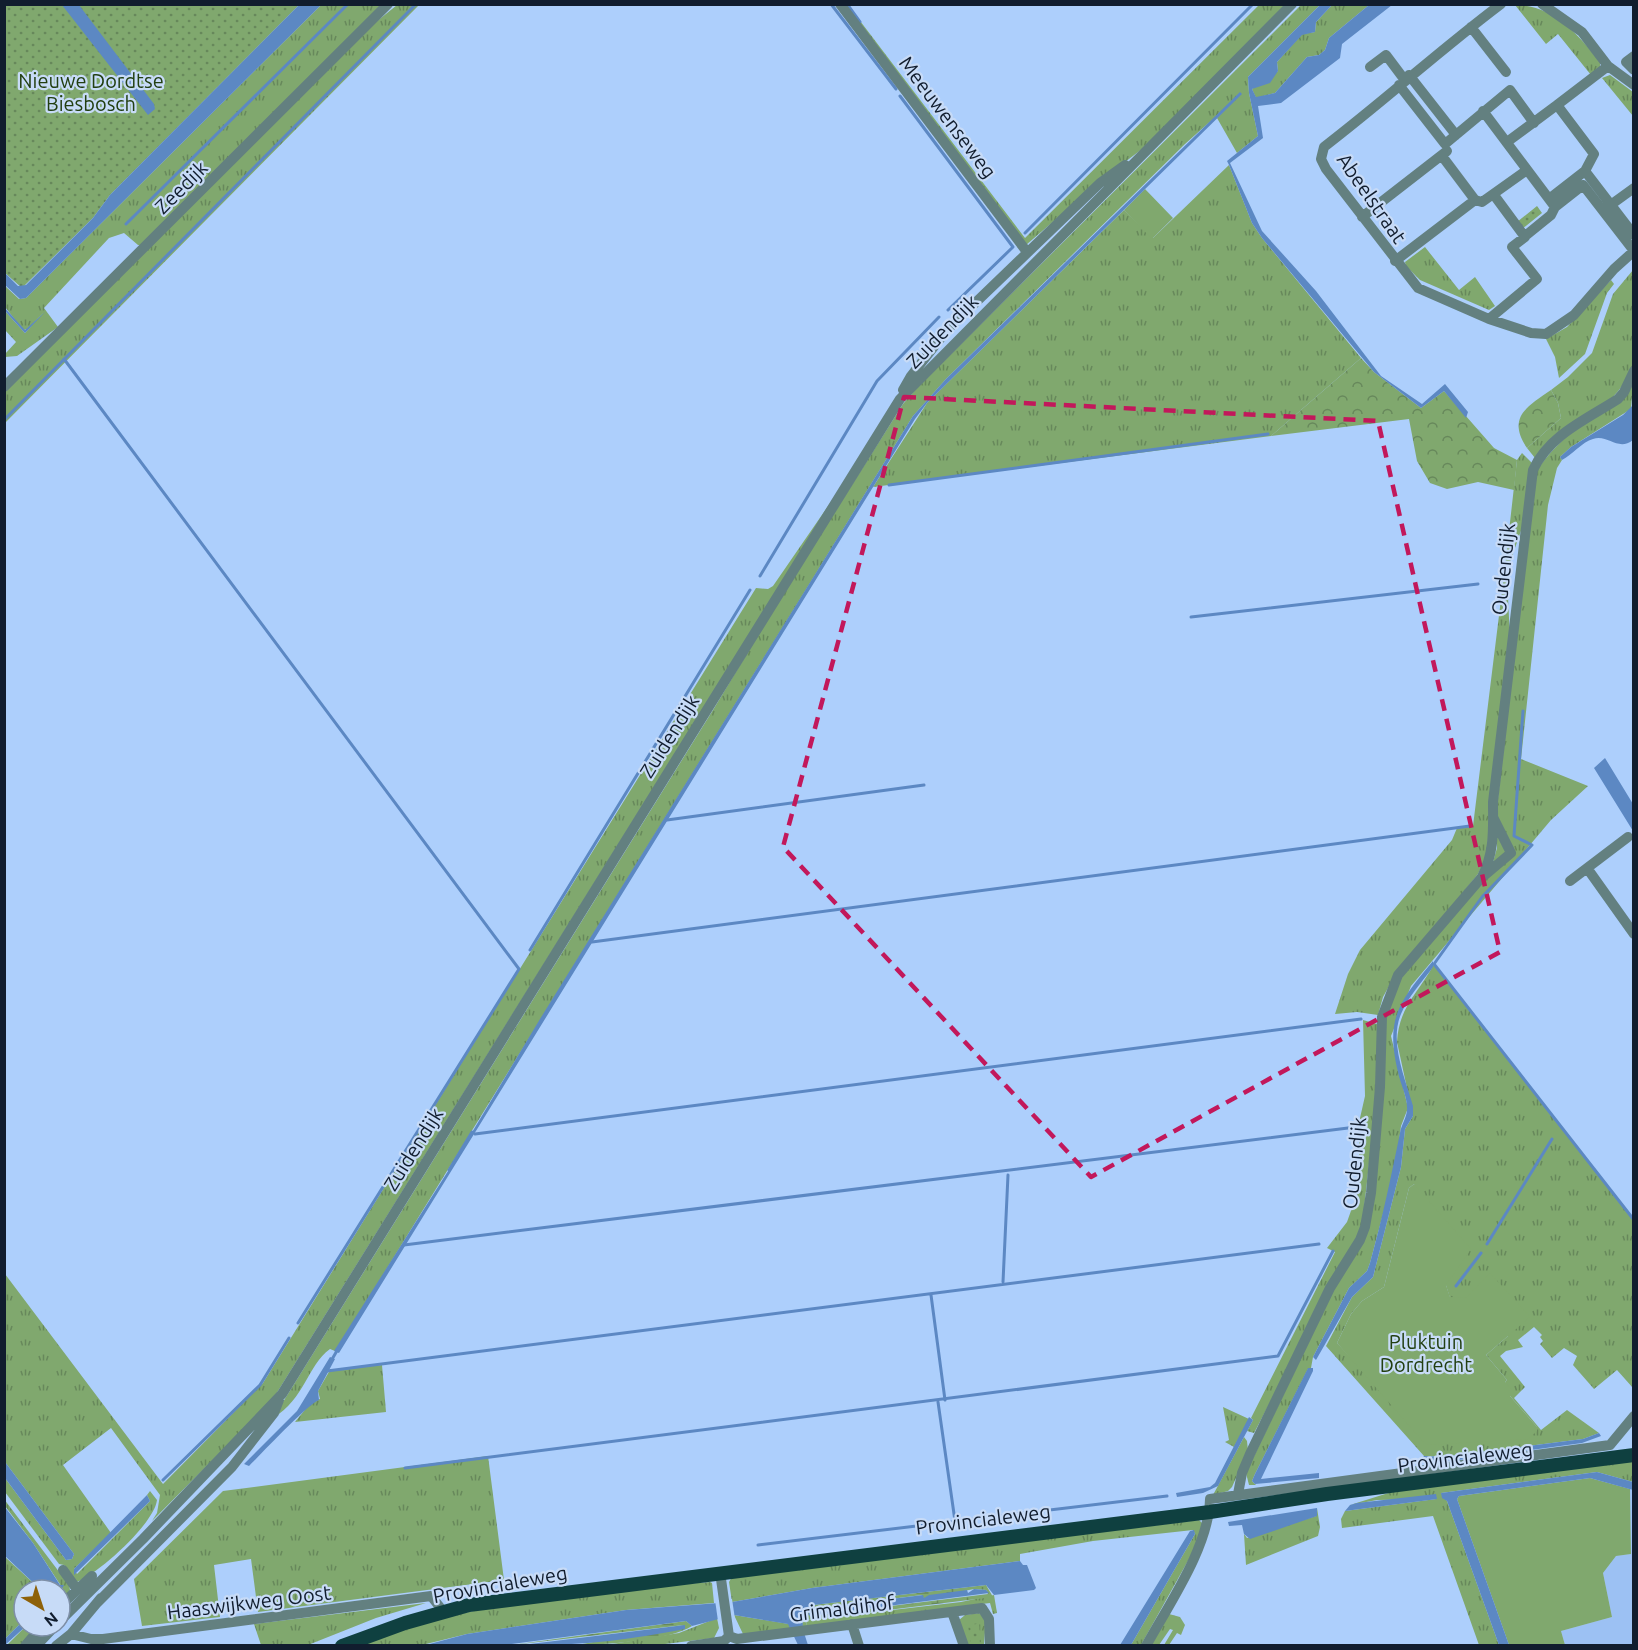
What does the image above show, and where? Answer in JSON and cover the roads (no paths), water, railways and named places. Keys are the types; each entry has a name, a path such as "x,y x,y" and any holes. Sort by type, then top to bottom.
{"main road":[{"name":"Provincialeweg","path":"342,1646 443,1611 470,1605 720,1578 1252,1499 1634,1455"}],"street":[{"name":"Zeedijk","path":"4,387 385,8 394,4"},
{"name":"Meeuwenseweg","path":"840,4 1027,252"},
{"name":"Zuidendijk","path":"72,1609 143,1539 282,1394 900,399 1292,4"},
{"name":"Abeelstraat","path":"1501,4 1404,80 1388,98 1324,147 1321,159 1326,169 1418,288 1489,319 1540,335 1554,330 1574,315 1614,269 1634,251"},
{"path":"1542,5 1582,32 1608,66 1634,85"},
{"path":"1471,27 1506,72"},
{"path":"1362,217 1449,150 1386,55 1370,67"},
{"path":"1634,56 1626,62 1634,70"},
{"path":"1507,142 1608,66"},
{"path":"1404,80 1456,135"},
{"path":"1445,144 1510,90 1534,123"},
{"path":"1552,203 1586,179 1594,154 1557,105"},
{"path":"1483,111 1539,190 1552,203 1551,215 1512,247 1537,279 1489,319"},
{"path":"900,399 911,376 947,330 1100,183 1151,146"},
{"path":"1442,156 1475,200 1482,202 1527,170"},
{"path":"1586,179 1634,235"},
{"path":"1609,206 1634,188"},
{"path":"1494,195 1525,236"},
{"path":"1395,261 1475,200"},
{"path":"1609,206 1634,251"},
{"name":"Oudendijk","path":"1482,877 1493,849 1493,817 1533,470 1539,458 1554,441 1618,399 1634,371"},
{"name":"Oudendijk","path":"1238,1494 1242,1473 1250,1454 1330,1288 1360,1240 1365,1227 1370,1203 1380,1087 1379,1038 1382,1017 1392,987 1398,975 1482,877 1511,853 1493,817"},
{"path":"1570,881 1628,837"},
{"path":"1587,868 1634,934"},
{"path":"97,1603 232,1467 274,1413 282,1394"},
{"path":"1146,1646 1200,1543 1210,1505 1238,1494 1252,1499 1610,1445 1634,1416"},
{"name":"Zuidendijk","path":"72,1633 140,1549 143,1539"},
{"path":"63,1570 76,1588"},
{"path":"72,1592 92,1576"},
{"path":"720,1578 731,1641"},
{"name":"Haaswijkweg Oost","path":"72,1634 91,1639 103,1639 431,1596 443,1611"},
{"name":"Grimaldihof","path":"691,1646 982,1608 989,1619 990,1646"},
{"path":"952,1612 964,1646"},
{"path":"852,1624 860,1646"}],"waterway":[{"path":"126,224 348,4"},
{"path":"4,420 416,4"},
{"path":"831,4 896,89"},
{"path":"847,4 860,22"},
{"path":"1025,233 1253,4"},
{"path":"900,96 1013,247 948,310"},
{"path":"760,576 877,381 939,317"},
{"path":"64,359 519,969 298,1323"},
{"path":"889,485 1268,434"},
{"path":"1191,617 1478,584"},
{"path":"530,950 750,590"},
{"path":"1523,711 1514,836 1532,845 1482,897 1434,964 1634,1220"},
{"path":"667,820 924,785"},
{"path":"592,942 1470,826"},
{"path":"475,1134 1361,1019"},
{"path":"404,1245 1348,1128"},
{"path":"449,1170 472,1132"},
{"path":"1487,1244 1552,1139"},
{"path":"1003,1282 1008,1175"},
{"path":"327,1371 1319,1244"},
{"path":"405,1468 1278,1356 1333,1251"},
{"path":"1456,1286 1481,1253"},
{"path":"931,1295 945,1400"},
{"path":"163,1480 260,1385 289,1338"},
{"path":"331,1361 338,1349"},
{"path":"938,1402 955,1521"},
{"path":"758,1545 1167,1496"}],"park label":[{"name":"Nieuwe Dordtse Biesbosch","path":"91,92"},
{"name":"Pluktuin Dordrecht","path":"1426,1352"}]}
